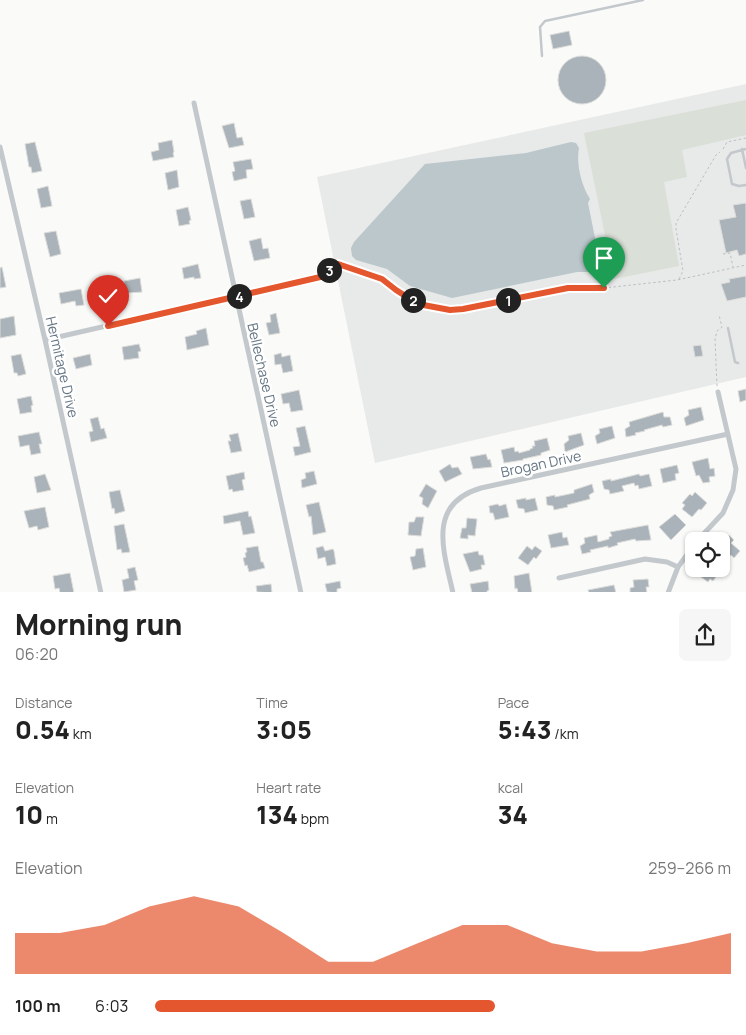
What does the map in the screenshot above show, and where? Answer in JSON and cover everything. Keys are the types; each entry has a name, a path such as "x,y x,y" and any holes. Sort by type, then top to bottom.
{"street":[{"name":"Bellechase Drive","path":"194,103 301,592"},
{"name":"Hermitage Drive","path":"0,147 101,592"},
{"path":"45,340 329,275"},
{"path":"705,532 723,513 733,490 736,469 718,392"},
{"name":"Brogan Drive","path":"453,592 443,548 442,529 449,511 457,501 469,493 481,488 728,434"},
{"path":"668,592 678,567 685,557"},
{"path":"559,578 645,559 667,562 678,567"}],"lane":[{"path":"542,56 540,27 545,21 643,0"},
{"path":"746,168 744,149 731,153 727,159 732,184 746,186"},
{"path":"728,328 735,362 738,363"}],"path":[{"path":"723,148 727,142 746,138"},
{"path":"679,279 684,271 676,223 716,155 720,152"},
{"path":"723,254 730,253 733,268"},
{"path":"329,275 329,267 338,264 382,279 418,304 450,310 568,288 604,288 679,279 746,265"},
{"path":"718,392 715,339 717,331 722,327 719,315"}],"shaded area":[{"path":"746,84 746,377 375,463 317,177"},
{"path":"746,100 746,135 682,150 687,177 664,182 679,266 614,279 584,133"},
{"path":"571,142 576,143 579,148 580,174 590,199 588,203 598,253 596,270 577,272 452,298 410,286 387,269 356,260 352,256 351,248 354,242 425,164 526,153"}],"building":[{"path":"569,31 572,45 553,49 550,35"},
{"path":"582,56 591,58 599,63 604,71 606,80 604,89 599,97 591,102 582,104 573,102 565,97 560,89 558,80 560,71 565,63 573,58"},
{"path":"234,123 237,138 242,137 244,145 229,148 222,126"},
{"path":"172,140 174,157 153,161 151,152 159,150 158,143"},
{"path":"35,142 42,171 32,173 31,167 29,167 25,144"},
{"path":"251,159 253,169 246,170 247,178 234,181 232,172 235,171 233,162"},
{"path":"177,170 179,187 168,190 165,173"},
{"path":"48,186 52,206 41,208 37,189"},
{"path":"251,199 255,217 244,219 240,201"},
{"path":"746,203 746,254 739,256 737,250 726,253 719,220 736,217 733,205"},
{"path":"188,207 190,224 179,226 176,210"},
{"path":"56,231 61,254 50,257 44,233"},
{"path":"261,238 263,249 268,248 270,258 254,261 249,241"},
{"path":"198,264 201,278 184,279 182,268"},
{"path":"2,267 6,287 0,288 0,268"},
{"path":"746,276 746,297 727,301 721,284 730,282 729,279"},
{"path":"140,278 142,292 126,293 124,281"},
{"path":"81,289 84,305 76,306 75,301 61,304 59,293"},
{"path":"276,313 280,333 269,335 266,323 271,322 270,315"},
{"path":"14,316 16,335 0,338 0,319"},
{"path":"206,328 209,345 187,350 185,337 197,334 196,331"},
{"path":"139,344 141,351 138,352 139,358 124,360 122,347"},
{"path":"701,345 703,356 695,357 693,346"},
{"path":"281,353 282,357 290,355 293,371 283,373 281,364 275,365 274,355"},
{"path":"21,354 26,374 18,376 17,373 14,373 11,356"},
{"path":"90,354 92,365 76,369 73,358"},
{"path":"746,389 746,400 740,402 738,391"},
{"path":"299,390 303,410 291,412 289,403 283,404 281,394"},
{"path":"31,396 32,412 20,414 17,399"},
{"path":"701,407 704,420 686,426 684,418 689,415 688,410"},
{"path":"663,412 664,417 670,417 672,425 663,427 662,425 626,437 625,429 630,426 629,422"},
{"path":"98,417 101,429 104,428 107,438 91,442 89,432 93,431 90,419"},
{"path":"305,426 311,452 295,456 293,447 300,446 296,428"},
{"path":"612,426 615,438 597,444 595,436 600,433 599,429"},
{"path":"39,432 42,444 39,444 41,453 31,455 29,445 20,447 18,436"},
{"path":"238,433 242,451 231,453 228,441 231,441 229,435"},
{"path":"581,433 584,445 565,452 564,444 569,440 568,436"},
{"path":"547,438 550,450 541,453 541,455 504,463 501,450 514,447 515,452 518,451 519,453 533,448 532,446 535,446 534,441"},
{"path":"486,454 488,460 490,459 492,467 473,469 470,457"},
{"path":"708,458 710,469 714,468 715,476 709,477 710,482 703,483 699,475 696,476 692,462"},
{"path":"450,464 452,468 458,467 462,474 445,482 439,471"},
{"path":"677,465 679,473 675,474 676,480 663,483 660,469"},
{"path":"314,471 317,484 302,488 301,480 306,478 305,473"},
{"path":"244,472 245,479 242,480 244,490 233,492 232,489 229,490 226,476"},
{"path":"45,474 51,490 37,493 34,477"},
{"path":"639,474 640,476 649,474 652,486 639,489 638,485 635,486 634,483 622,486 624,491 610,494 609,490 604,489 602,481 611,479 611,481"},
{"path":"426,484 437,491 428,508 422,504 423,498 419,496"},
{"path":"592,484 594,492 589,495 590,499 554,510 553,506 547,505 546,497 574,493 574,490"},
{"path":"120,490 125,511 115,514 114,508 112,509 109,492"},
{"path":"695,492 707,503 692,517 682,509 685,505 682,503 690,494 692,496"},
{"path":"526,498 526,500 535,498 538,510 525,513 524,509 518,508 516,500"},
{"path":"319,502 326,532 313,535 311,516 309,517 306,505"},
{"path":"498,504 499,506 506,504 509,517 495,520 493,513 490,513 489,506"},
{"path":"45,507 49,527 38,530 37,526 29,528 24,511"},
{"path":"248,511 255,533 243,535 240,521 224,524 223,516"},
{"path":"675,514 686,525 671,540 659,527"},
{"path":"416,517 424,517 421,536 408,535 409,522 414,522"},
{"path":"467,518 477,519 475,536 468,535 468,539 460,538 462,528 466,528"},
{"path":"124,524 130,552 122,553 121,549 117,550 114,526"},
{"path":"648,525 651,540 636,541 635,539 617,543 618,545 608,548 608,546 590,550 591,552 582,554 580,546 585,543 584,538 597,535 598,542 609,539 612,536 610,532"},
{"path":"562,532 563,538 567,537 569,545 551,548 548,535"},
{"path":"730,536 734,540 731,543 740,551 734,558 730,556"},
{"path":"258,546 261,562 263,562 265,568 249,572 243,558 246,557 246,548"},
{"path":"323,546 325,551 333,549 336,564 327,566 325,557 318,559 316,548"},
{"path":"527,546 532,550 535,546 542,551 528,565 518,558"},
{"path":"423,548 426,567 413,570 410,557 415,556 416,549"},
{"path":"478,551 479,555 483,555 485,565 481,565 482,569 470,572 463,554"},
{"path":"135,567 138,580 134,581 136,590 124,592 122,580 129,578 127,569"},
{"path":"70,573 74,592 60,592 59,588 55,589 53,576"},
{"path":"529,573 532,592 518,592 517,588 515,589 514,576"},
{"path":"701,577 716,577 713,581 710,579 708,582"},
{"path":"648,579 649,587 646,587 647,592 630,592 630,588 634,587 633,580"},
{"path":"340,581 341,588 337,589 337,592 327,592 325,584"},
{"path":"488,581 489,590 487,592 472,592 470,584"},
{"path":"271,584 272,592 257,592 256,586"},
{"path":"614,585 616,592 589,592 588,590"}],"route":[{"path":"108,326 329,275 329,267 338,264 382,279 418,304 450,310 568,288 604,288"}]}
